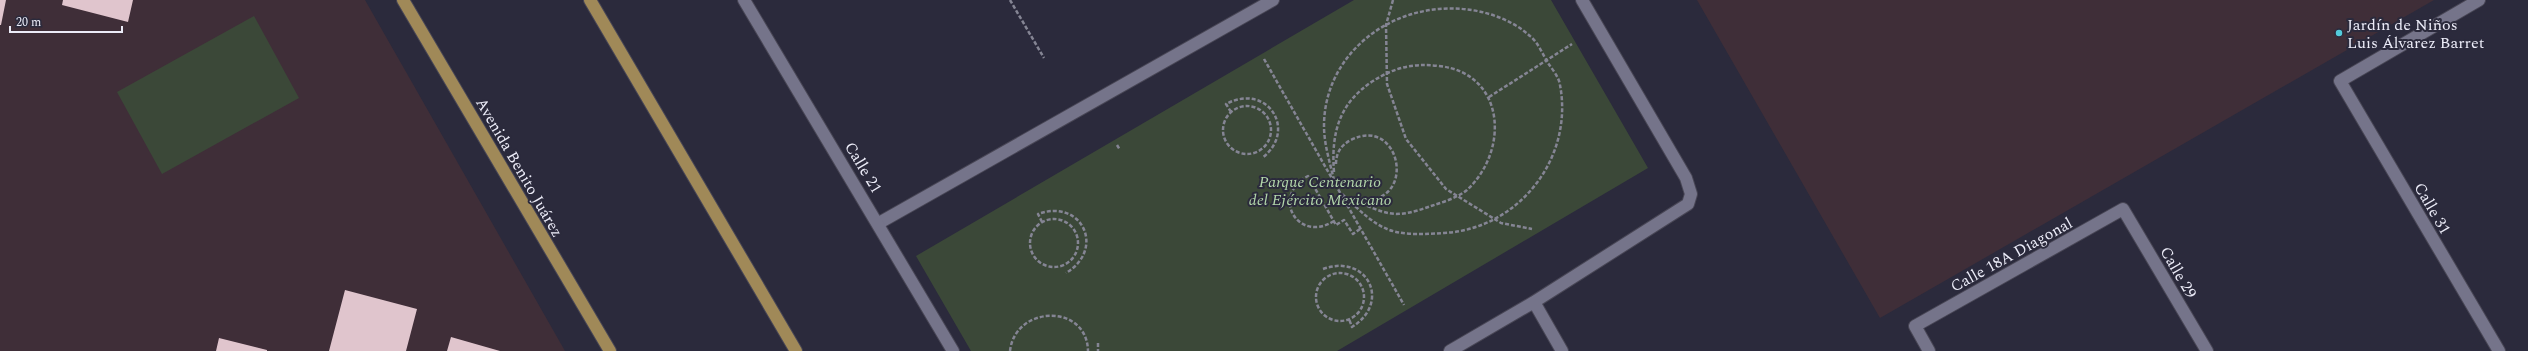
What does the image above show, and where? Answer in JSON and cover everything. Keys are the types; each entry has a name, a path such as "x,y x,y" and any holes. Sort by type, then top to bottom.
{"main road":[{"name":"Avenida Benito Juárez","path":"404,0 610,351"},
{"path":"590,0 796,351"}],"street":[{"name":"Calle 21","path":"744,0 879,223 953,351"},
{"path":"879,223 1273,0"},
{"path":"1450,351 1534,302 1688,204 1691,194 1686,178 1582,0"},
{"name":"Calle 31","path":"2479,0 2340,81 2499,351"},
{"name":"Calle 18A Diagonal","path":"1929,351 1915,326 2124,209"},
{"name":"Calle 29","path":"2124,209 2207,351"},
{"path":"1534,302 1562,351"}],"path":[{"path":"1010,0 1044,58"},
{"path":"1393,0 1386,25 1387,84 1406,139 1446,189 1496,220 1532,229"},
{"path":"1334,180 1324,127 1326,103 1332,84 1353,51 1365,38 1396,18 1439,9 1484,13 1509,21 1532,36 1560,83 1561,118 1556,147 1533,189 1516,206 1496,220 1461,232 1424,235 1394,232 1375,224 1342,194"},
{"path":"1489,97 1572,44"},
{"path":"1264,58 1404,305"},
{"path":"1334,172 1334,133 1344,110 1363,87 1386,72 1399,67 1424,64 1450,67 1470,75 1489,97 1496,130 1491,154 1482,171 1466,190 1456,196 1416,212 1396,214 1369,208 1350,199"},
{"path":"1232,112 1226,104 1246,97 1261,101 1273,112 1278,122 1276,143 1271,152 1262,158"},
{"path":"1249,106 1263,112 1268,118 1271,134 1263,148 1256,153 1241,154 1227,145 1223,138 1222,126 1227,115 1232,112 1241,107 1249,106"},
{"path":"1336,164 1338,152 1343,145 1360,136 1380,139 1395,154 1398,174 1394,184 1379,198 1356,200"},
{"path":"1117,145 1120,150"},
{"path":"1334,221 1318,228 1302,224 1291,211 1291,194 1294,186 1308,176 1334,221 1336,225 1344,220 1353,234 1360,229"},
{"path":"1042,222 1038,214 1059,210 1078,220 1083,228 1087,239 1086,249 1078,264 1066,273"},
{"path":"1060,219 1073,227 1079,242 1074,258 1061,267 1045,266 1033,255 1030,239 1032,232 1042,222 1060,219"},
{"path":"1323,269 1333,265 1353,267 1369,282 1372,292 1368,313 1352,328 1349,319"},
{"path":"1345,272 1358,280 1362,286 1364,293 1362,309 1349,319 1334,321 1321,313 1317,306 1315,298 1318,285 1329,274 1345,272"},
{"path":"1010,351 1013,338 1021,327 1036,317 1054,315 1067,318 1077,325 1084,336 1088,351"},
{"path":"1098,343 1098,351"}],"shaded area":[{"path":"0,0 365,0 565,351 0,351"},
{"path":"1697,0 2434,0 1880,318"}],"green space":[{"name":"Parque Centenario del Ejército Mexicano","path":"1354,0 1551,0 1648,168 1337,351 971,351 916,256"},
{"path":"254,16 299,98 162,174 117,92"}],"building":[{"path":"0,0 6,0 1,25 0,25"},
{"path":"63,0 133,0 128,22 62,5"},
{"path":"345,290 417,309 406,351 329,351"},
{"path":"451,337 500,351 447,351"},
{"path":"219,338 267,350 267,351 216,351"}],"place":[{"name":"Jardín de Niños Luis Álvarez Barret","path":"2339,33"}]}
